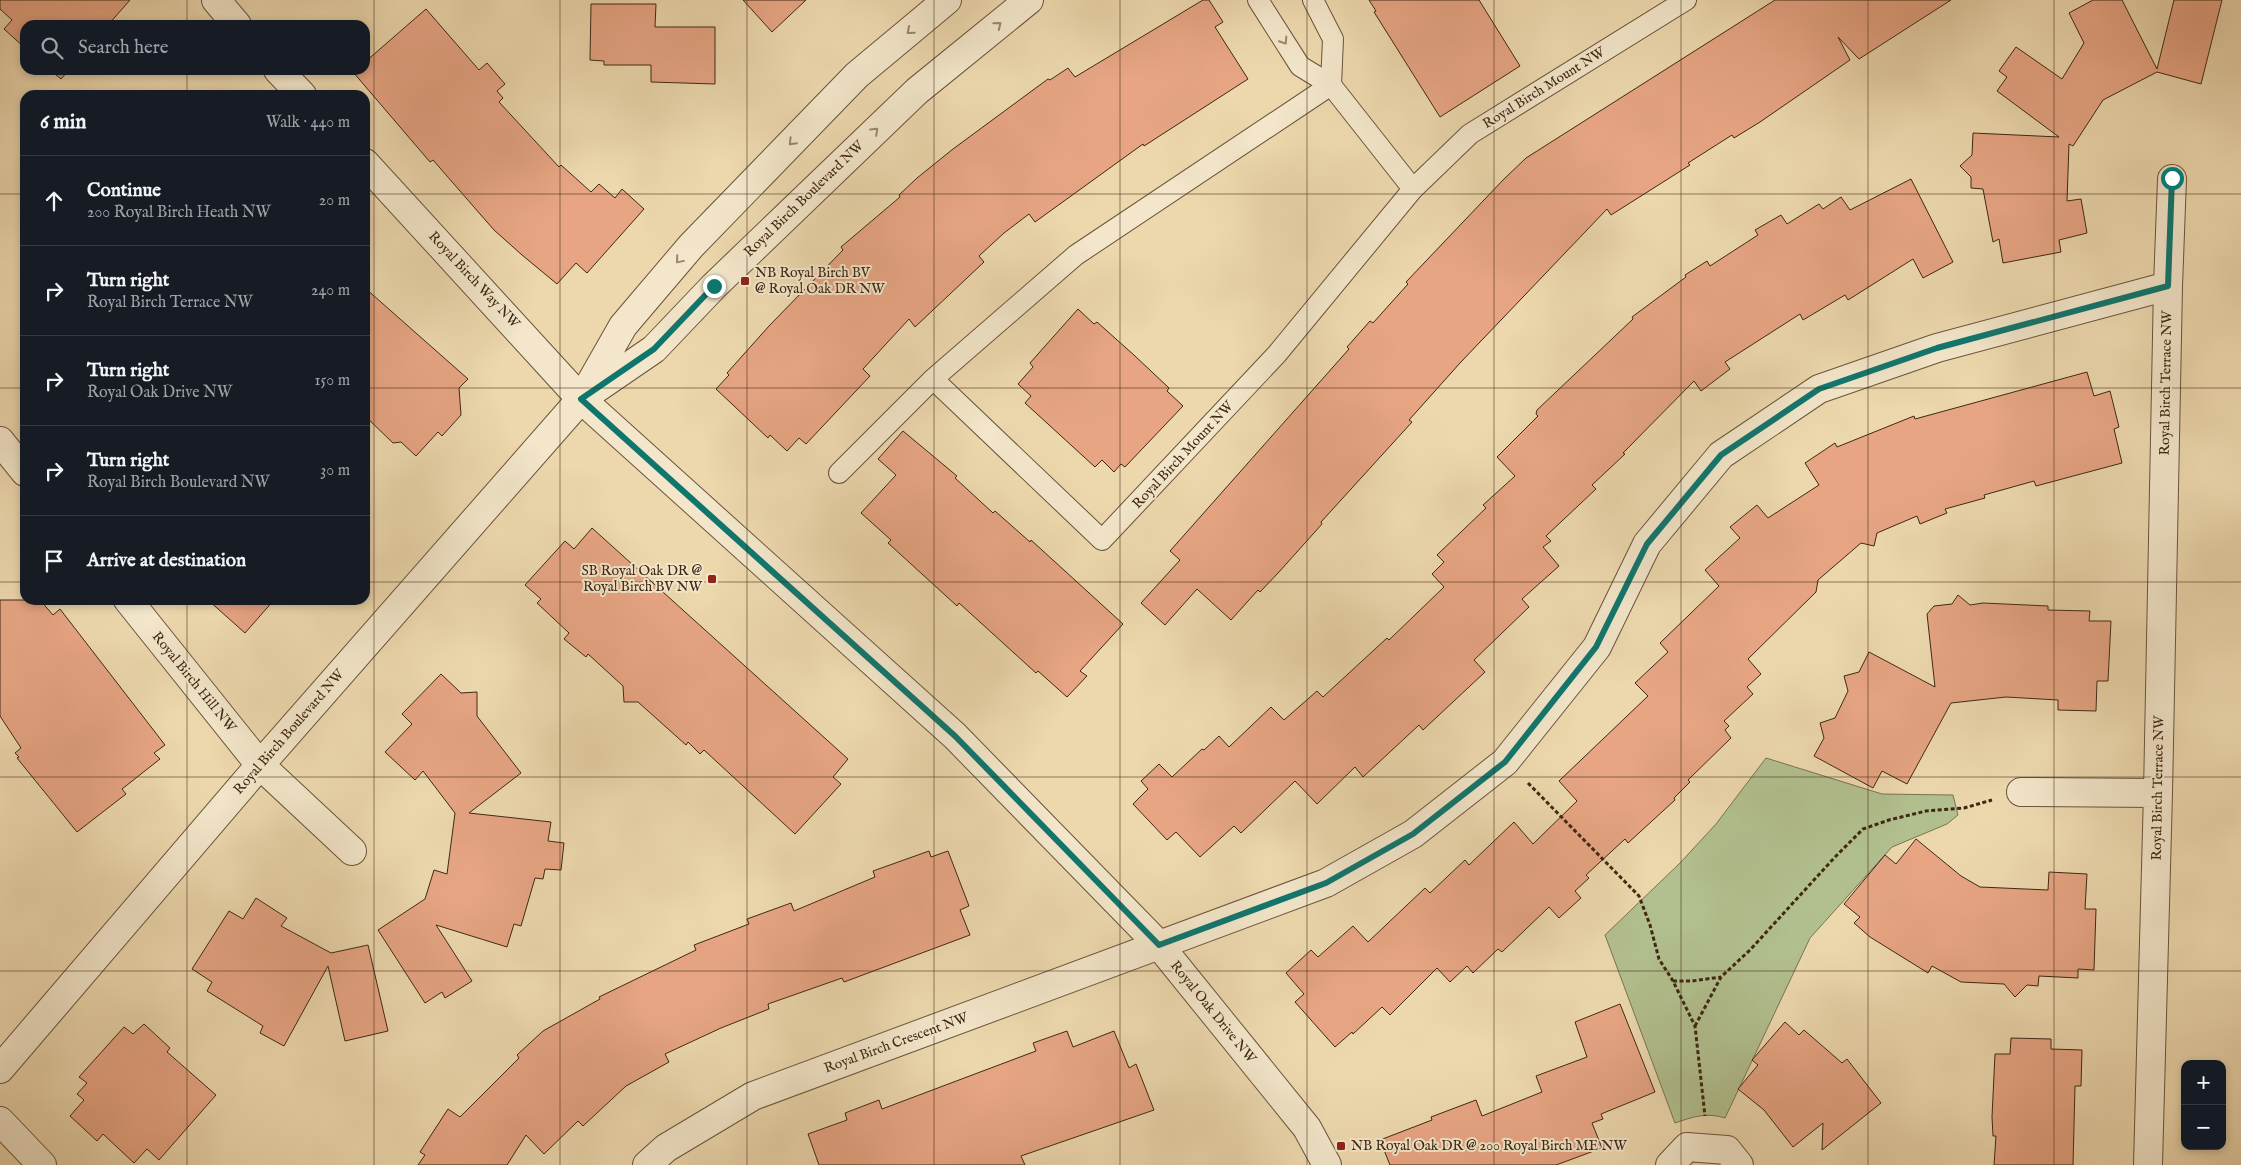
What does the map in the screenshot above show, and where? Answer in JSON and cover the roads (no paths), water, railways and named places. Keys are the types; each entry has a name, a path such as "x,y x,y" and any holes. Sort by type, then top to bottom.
{"street":[{"path":"216,0 234,20"},
{"name":"Royal Birch Boulevard NW","path":"0,1069 260,765 581,399 623,326 691,246 857,75 947,0"},
{"name":"Royal Birch Boulevard NW","path":"581,399 654,349 714,286 917,91 1029,0"},
{"path":"283,75 297,90"},
{"name":"Royal Birch Way NW","path":"370,168 581,399"},
{"name":"Royal Birch Terrace NW","path":"2148,1165 2172,178"},
{"path":"1159,945 1326,883 1413,834 1505,762 1596,647 1647,544 1721,455 1819,389 1937,348 2168,286"},
{"name":"Royal Oak Drive NW","path":"581,399 955,736 1159,945 1307,1128 1327,1165"},
{"path":"0,441 20,466"},
{"name":"Royal Birch Hill NW","path":"132,605 260,765 352,851"},
{"path":"2021,792 2158,793"},
{"name":"Royal Birch Crescent NW","path":"647,1165 666,1148 753,1096 1159,945"},
{"path":"0,1121 42,1165"},
{"path":"1670,1165 1687,1147 1727,1150 1739,1165"}],"lane":[{"path":"1258,0 1300,66 1331,85 1413,189"},
{"path":"1313,0 1332,39 1331,85"},
{"name":"Royal Birch Mount NW","path":"933,379 1102,540 1277,354 1413,189 1470,134 1686,0"},
{"path":"840,473 933,379 1076,255 1331,85"}],"place":[{"name":"NB Royal Birch BV @ Royal Oak DR NW","path":"745,281"},
{"name":"SB Royal Oak DR @ Royal Birch BV NW","path":"712,579"},
{"name":"NB Royal Oak DR @ 200 Royal Birch ME NW","path":"1341,1146"}]}
